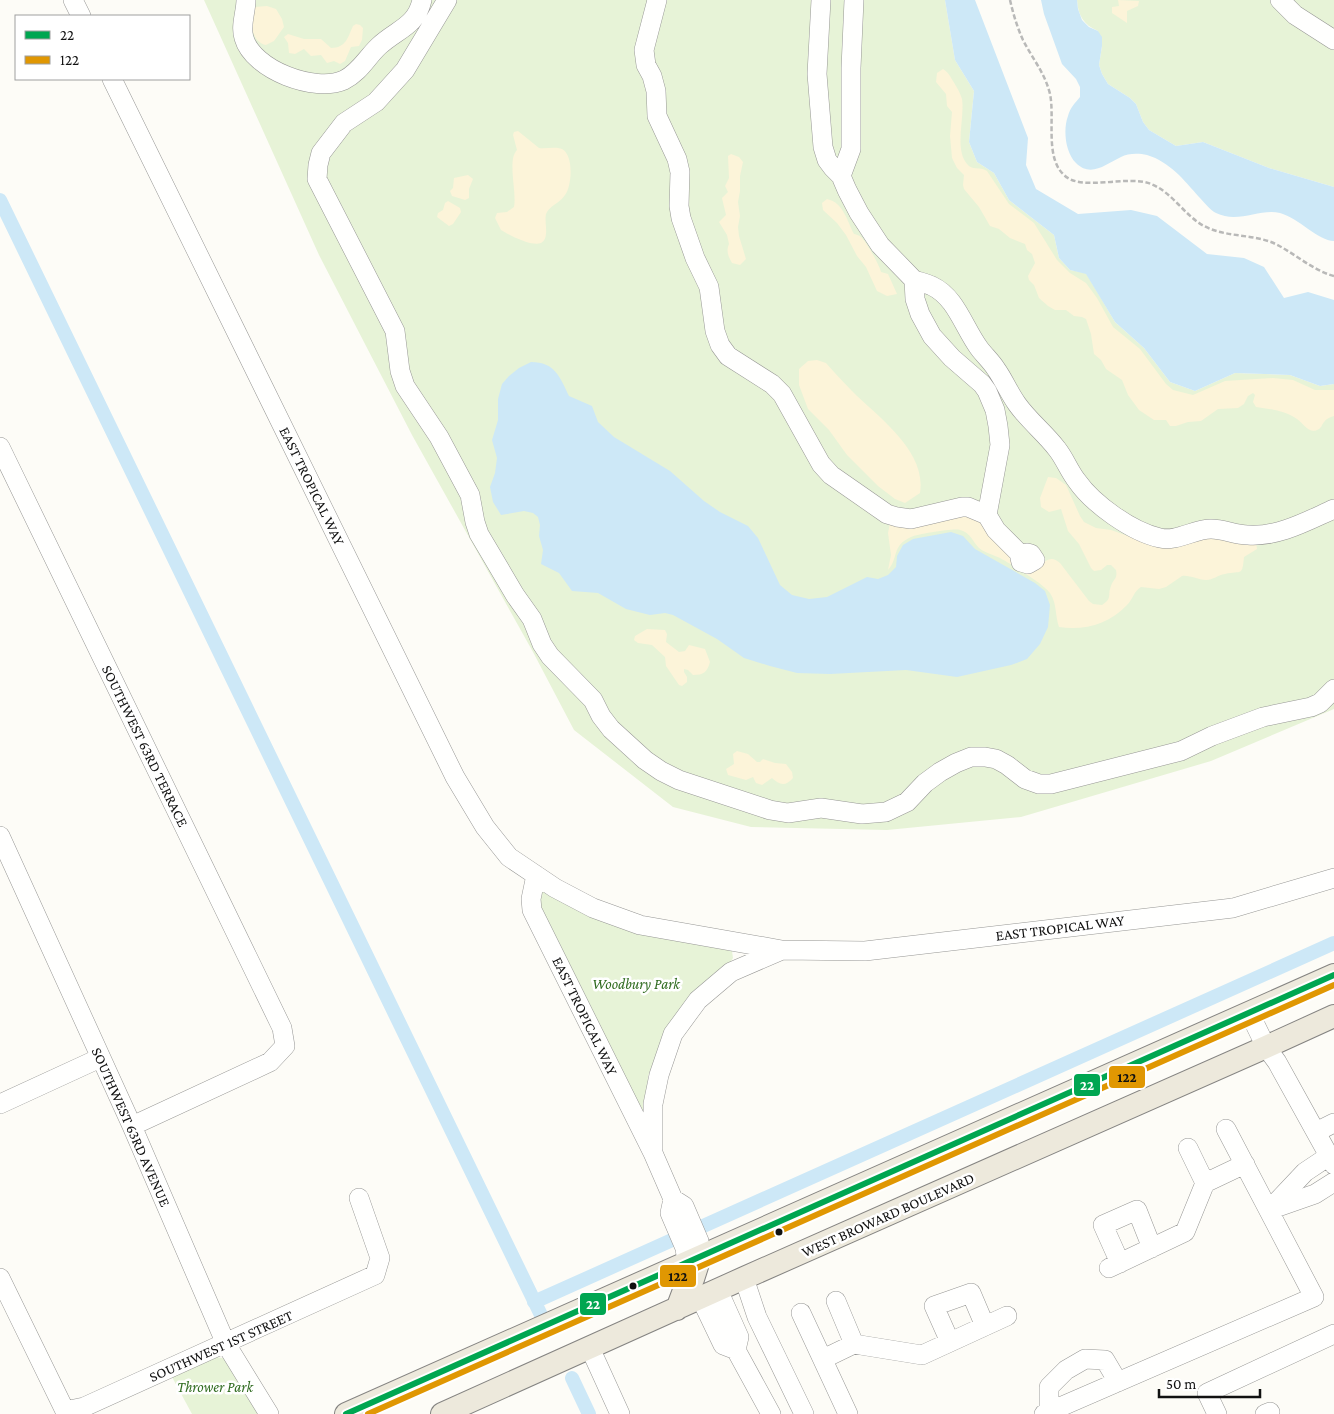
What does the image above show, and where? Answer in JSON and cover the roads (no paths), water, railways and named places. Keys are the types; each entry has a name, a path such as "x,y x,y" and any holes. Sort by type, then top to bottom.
{"main road":[{"path":"346,1414 457,1365 693,1252 1334,974"},
{"name":"WEST BROWARD BOULEVARD","path":"442,1414 1334,1016"},
{"path":"677,1309 683,1294 693,1279 693,1252"},
{"path":"379,1414 447,1382 457,1365"}],"street":[{"path":"73,0 80,15"},
{"path":"246,0 242,32 244,41 254,54 266,66 285,75 302,81 322,84 334,83 355,73 380,46 409,25 417,16 422,0"},
{"path":"446,0 405,70 376,102 344,123 322,153 318,165 318,178 395,330 400,370 405,386 439,437 470,495 479,534 515,595 532,619 542,644 550,656 593,700 601,716 611,729 646,760 661,771 679,780 770,810 788,813 821,808 874,814 897,808 907,802 925,783 940,772 971,757 985,756 996,759 1026,779 1039,784 1052,784 1180,751 1212,736 1263,717 1311,707 1320,703 1334,689"},
{"path":"657,0 644,50 646,65 652,76 656,91 657,116 678,166 681,218 695,258 709,287 715,331 720,345 728,356 772,384 782,394 821,464 832,475 887,514 911,519 962,507 968,508 987,515 996,530 1021,555"},
{"path":"821,0 817,74 823,147 827,160 841,176 867,228 880,245 914,280 931,285 942,292 954,306 979,348 996,368 1016,403 1034,426 1058,449 1076,480 1087,494 1103,508 1141,531 1161,539 1178,538 1206,529 1218,529 1233,534 1265,535 1286,530 1334,509"},
{"path":"841,176 851,149 854,0"},
{"path":"1280,0 1296,14 1334,40"},
{"name":"EAST TROPICAL WAY","path":"112,80 455,777 485,826 509,857 555,888 593,908 640,925 782,950 865,951 1233,908 1334,878"},
{"path":"914,280 915,299 925,326 941,347 982,384 995,410 1000,444 987,515"},
{"name":"SOUTHWEST 63RD TERRACE","path":"0,447 8,482 282,1028 285,1046 270,1062 132,1126"},
{"name":"SOUTHWEST 63RD AVENUE","path":"0,836 132,1126 226,1344 269,1414"},
{"name":"EAST TROPICAL WAY","path":"536,875 531,899 532,910 653,1153 693,1252"},
{"name":"EAST TROPICAL WAY","path":"653,1153 654,1104 660,1075 673,1034 698,1000 731,972 782,950"},
{"path":"1249,1012 1266,1047 1277,1062 1331,1160 1305,1172 1269,1210"},
{"path":"0,1104 100,1058"},
{"path":"1316,1132 1334,1123"},
{"path":"1118,1382 1105,1360 1085,1359 1066,1370 1049,1387 1047,1413 1314,1297 1226,1129"},
{"path":"1188,1148 1205,1183"},
{"path":"1152,1248 1137,1210 1103,1225 1114,1265 1152,1248 1185,1232 1205,1183 1245,1164"},
{"path":"1269,1210 1315,1194 1334,1182"},
{"name":"SOUTHWEST 1ST STREET","path":"0,1278 65,1410 84,1407 375,1275 380,1258 359,1198"},
{"path":"744,1278 757,1317 804,1414"},
{"path":"950,1342 934,1306 971,1293 985,1326"},
{"path":"709,1294 723,1345 736,1350 771,1414"},
{"path":"836,1301 854,1344"},
{"path":"801,1313 848,1414"},
{"path":"822,1360 854,1344 922,1355 1007,1316"},
{"path":"1217,1414 1207,1393 1334,1334"},
{"path":"590,1348 620,1414"}],"water":[{"path":"945,0 975,0 1028,138 1026,165 1036,189 1078,214 1131,210 1157,216 1207,254 1244,258 1264,267 1284,298 1308,292 1334,300 1334,384 1320,386 1290,375 1235,373 1195,391 1170,382 1144,348 1115,322 1086,274 1070,270 1059,258 1054,235 1009,200 994,173 977,162 969,142 974,91 955,60"},
{"path":"1041,0 1077,0 1082,20 1089,27 1098,31 1102,37 1099,65 1102,74 1108,84 1136,104 1143,122 1149,130 1176,146 1203,142 1269,168 1334,187 1334,241 1321,237 1294,219 1280,213 1265,212 1232,217 1216,213 1207,206 1176,172 1163,162 1147,155 1127,155 1093,170 1076,163 1067,147 1066,121 1070,110 1080,97 1080,87 1076,79 1062,64 1044,14"},
{"path":"531,362 546,365 556,372 569,396 592,406 598,422 614,437 670,471 704,501 720,512 748,526 758,538 780,585 792,595 809,599 827,597 867,577 878,579 888,575 896,567 897,556 903,545 913,539 951,532 963,536 975,549 1035,583 1045,591 1050,605 1048,627 1040,644 1027,659 1011,665 957,677 906,670 830,674 797,673 744,658 717,639 673,615 665,613 650,615 626,609 598,593 572,591 559,573 541,564 543,550 539,536 540,525 538,517 533,513 524,511 501,515 493,502 490,487 495,473 497,458 492,440 498,420 498,399 502,384 519,368"}],"waterway":[{"path":"0,200 542,1317"},
{"path":"534,1302 1334,943"},
{"path":"572,1378 589,1414"}],"park label":[{"name":"Woodbury Park","path":"636,984"},
{"name":"Thrower Park","path":"215,1387"}]}
